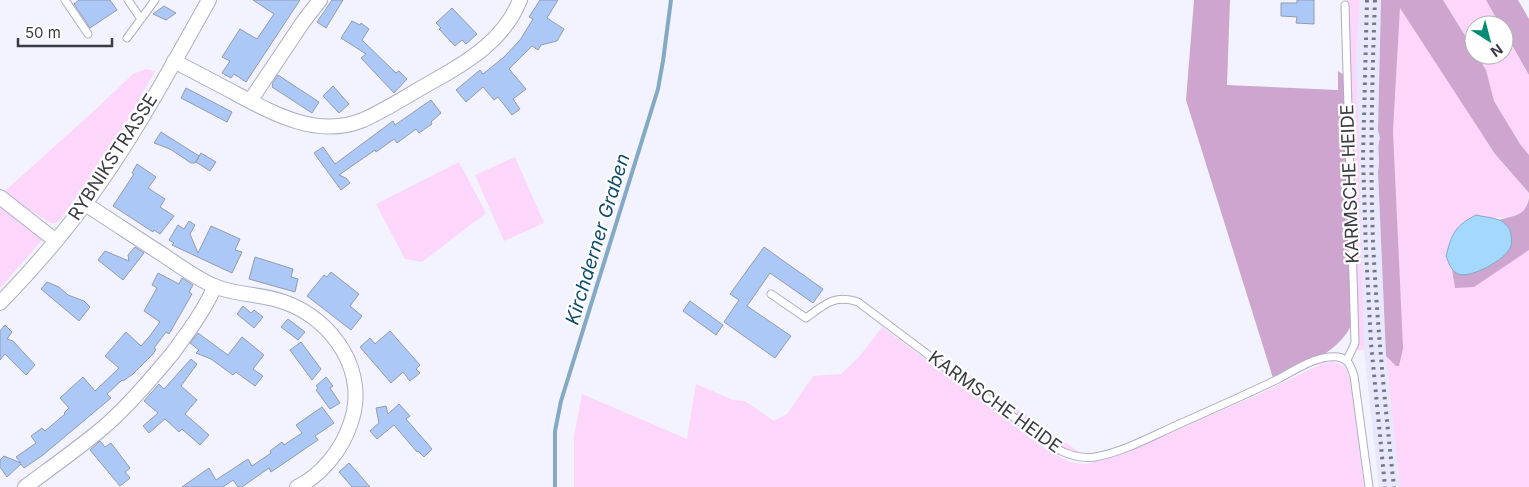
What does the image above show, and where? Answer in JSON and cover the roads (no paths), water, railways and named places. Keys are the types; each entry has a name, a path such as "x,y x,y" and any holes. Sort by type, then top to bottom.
{"street":[{"name":"RYBNIKSTRASSE","path":"0,303 56,241 85,204 128,139 209,0"},
{"path":"250,101 320,0"},
{"path":"174,61 276,115 300,123 317,126 345,125 363,120 460,67 489,45 504,28 520,0"},
{"path":"0,197 56,241"},
{"path":"85,204 194,276 215,286 284,302 308,312 332,333 351,367 356,398 354,416 347,434 329,463 297,487"},
{"path":"25,487 83,444 128,404 186,336 215,286"}],"lane":[{"path":"65,0 88,34"},
{"path":"128,0 141,19"},
{"path":"127,38 155,0"},
{"name":"KARMSCHE HEIDE","path":"771,294 806,318 825,304 837,299 847,298 858,302 959,378 1061,451 1083,458 1094,457 1131,446 1326,357 1339,357 1347,360 1355,343 1345,5"},
{"path":"1347,360 1354,376 1369,487"}],"water":[{"path":"1476,215 1496,219 1505,224 1510,232 1511,246 1503,257 1488,267 1471,274 1458,274 1452,269 1446,256 1448,248 1455,231 1463,223"}],"waterway":[{"name":"Kirchderner Graben","path":"555,487 555,431 561,401 658,89 671,0"}],"railway":[{"path":"1367,0 1363,157 1366,251 1371,343 1385,487"},
{"path":"1375,0 1372,121 1373,242 1394,487"}]}
